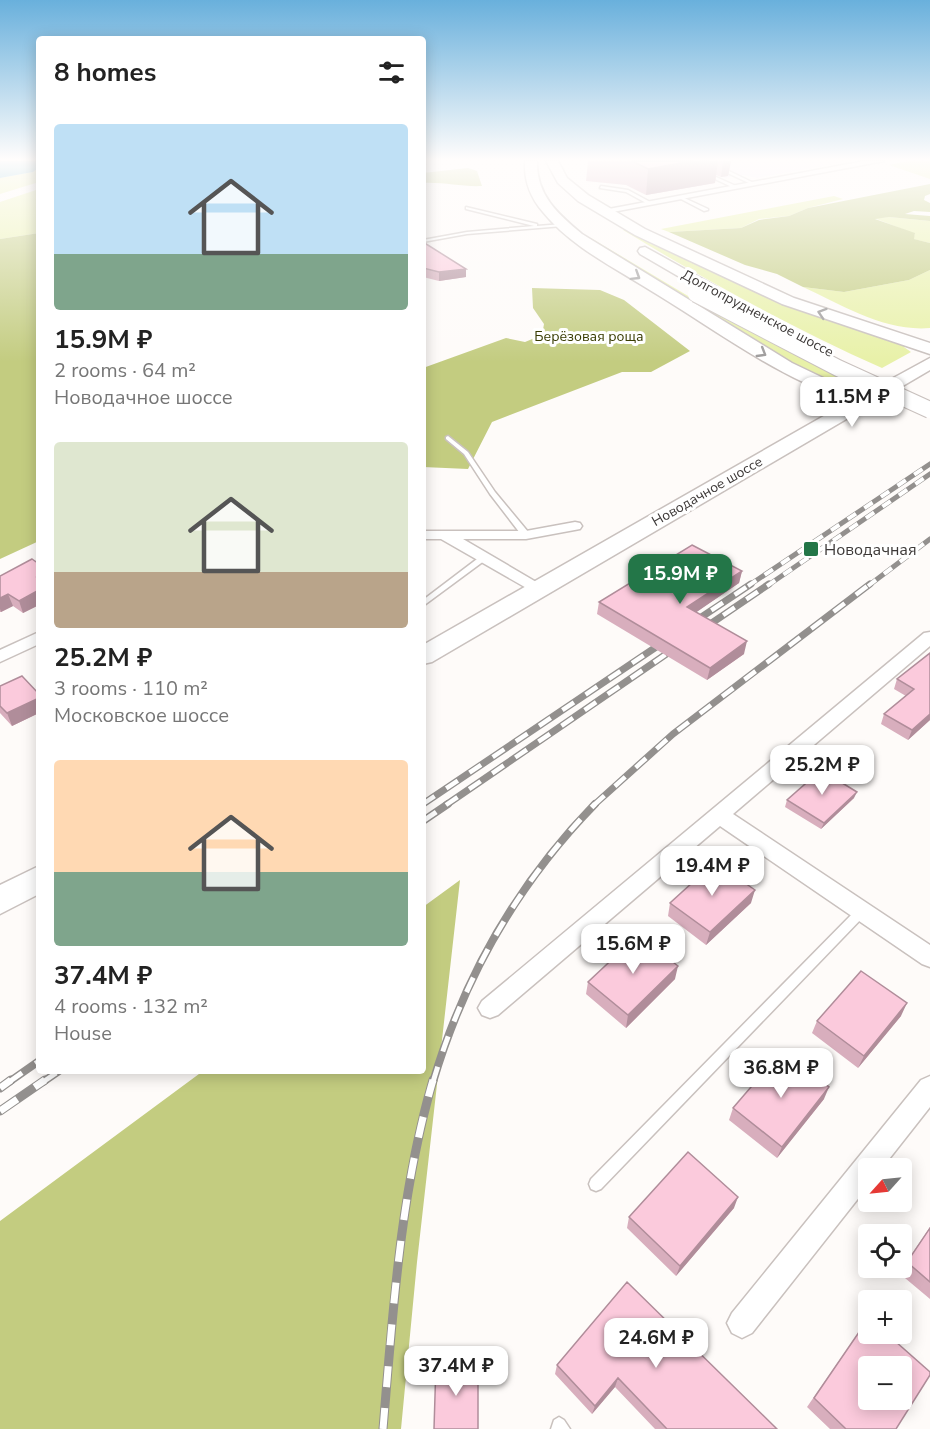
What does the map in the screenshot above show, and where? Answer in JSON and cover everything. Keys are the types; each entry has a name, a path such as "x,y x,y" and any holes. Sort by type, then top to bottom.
{"street":[{"path":"567,228 616,263 786,367 834,390 865,400"},
{"name":"Долгопрудненское шоссе","path":"590,228 623,250 704,292 930,397"},
{"name":"Долгопрудненское шоссе","path":"609,228 704,292 809,354 930,410"},
{"path":"632,228 788,301 930,349"},
{"path":"878,330 904,334 930,334"},
{"name":"Новодачное шоссе","path":"426,654 537,590 819,411 865,400 930,363"},
{"path":"786,367 809,386 819,411"},
{"path":"426,535 526,535 576,526"},
{"path":"445,535 537,590"},
{"path":"490,1008 930,637"},
{"path":"0,657 36,639"},
{"path":"719,814 930,957"},
{"path":"0,901 36,881"},
{"path":"742,1323 930,1088"}],"lane":[{"path":"426,240 458,234 538,228"},
{"path":"448,438 466,453 492,493 526,535"},
{"path":"426,602 484,558"},
{"path":"596,1184 862,911"}],"green space":[{"path":"0,228 36,228 36,233 0,239"},
{"path":"668,228 742,228 669,232 661,229"},
{"path":"741,228 900,228 915,233 914,239 930,243 930,270 909,280 844,292 803,287 777,274 745,265 669,232"},
{"path":"899,228 930,228 930,243 913,239 915,234"},
{"path":"623,230 790,307 906,345 904,347 911,352 882,368 750,303"},
{"path":"36,233 36,542 0,559 0,239"},
{"path":"591,238 730,321 855,385 845,388 816,381 588,239"},
{"path":"930,270 930,328 913,328 880,322 803,287 844,292 909,280"},
{"name":"Берёзовая роща","path":"532,288 600,290 624,300 690,351 651,372 622,372 492,422 468,469 426,467 426,367 506,338 525,342 542,335 544,324 533,308"},
{"path":"460,880 417,1262 401,1429 0,1429 0,1221 199,1074 426,1074 426,905"}],"building":[{"path":"426,244 466,269 439,272 426,269"},
{"path":"692,545 742,571 687,607 747,641 710,668 599,602"},
{"path":"32,559 36,562 36,592 19,601 8,594 0,598 0,576"},
{"path":"930,653 930,714 912,730 884,714 914,689 897,679"},
{"path":"22,676 36,691 36,699 7,713 0,706 0,686"},
{"path":"821,770 857,792 824,823 787,800"},
{"path":"715,862 755,890 710,932 670,903"},
{"path":"638,935 678,966 628,1015 588,982"},
{"path":"861,971 907,1003 864,1056 817,1021"},
{"path":"782,1051 829,1087 782,1147 733,1108"},
{"path":"688,1152 738,1197 680,1266 629,1217"},
{"path":"930,1228 930,1282 912,1266 912,1255"},
{"path":"627,1282 777,1429 667,1429 618,1378 595,1406 557,1365"},
{"path":"858,1334 858,1344 898,1344 912,1356 858,1356 858,1410 908,1410 896,1429 846,1429 814,1398"},
{"path":"912,1356 930,1372 912,1404"},
{"path":"436,1363 478,1364 478,1429 434,1429"}],"railway":[{"path":"748,586 930,464"},
{"path":"767,586 930,474"},
{"path":"868,586 930,539"},
{"path":"700,631 769,584"},
{"path":"594,805 673,734 870,584"},
{"path":"688,626 748,586"},
{"path":"426,802 668,639"},
{"path":"446,805 678,646"},
{"path":"426,819 448,804"},
{"path":"433,1082 461,1005 497,933 542,866 594,805"},
{"path":"9,1082 36,1063"},
{"path":"43,1082 55,1074"},
{"path":"0,1088 11,1080"},
{"path":"0,1111 45,1080"},
{"path":"383,1429 405,1209 433,1080"}],"place":[{"name":"Новодачная","path":"811,549"}]}
